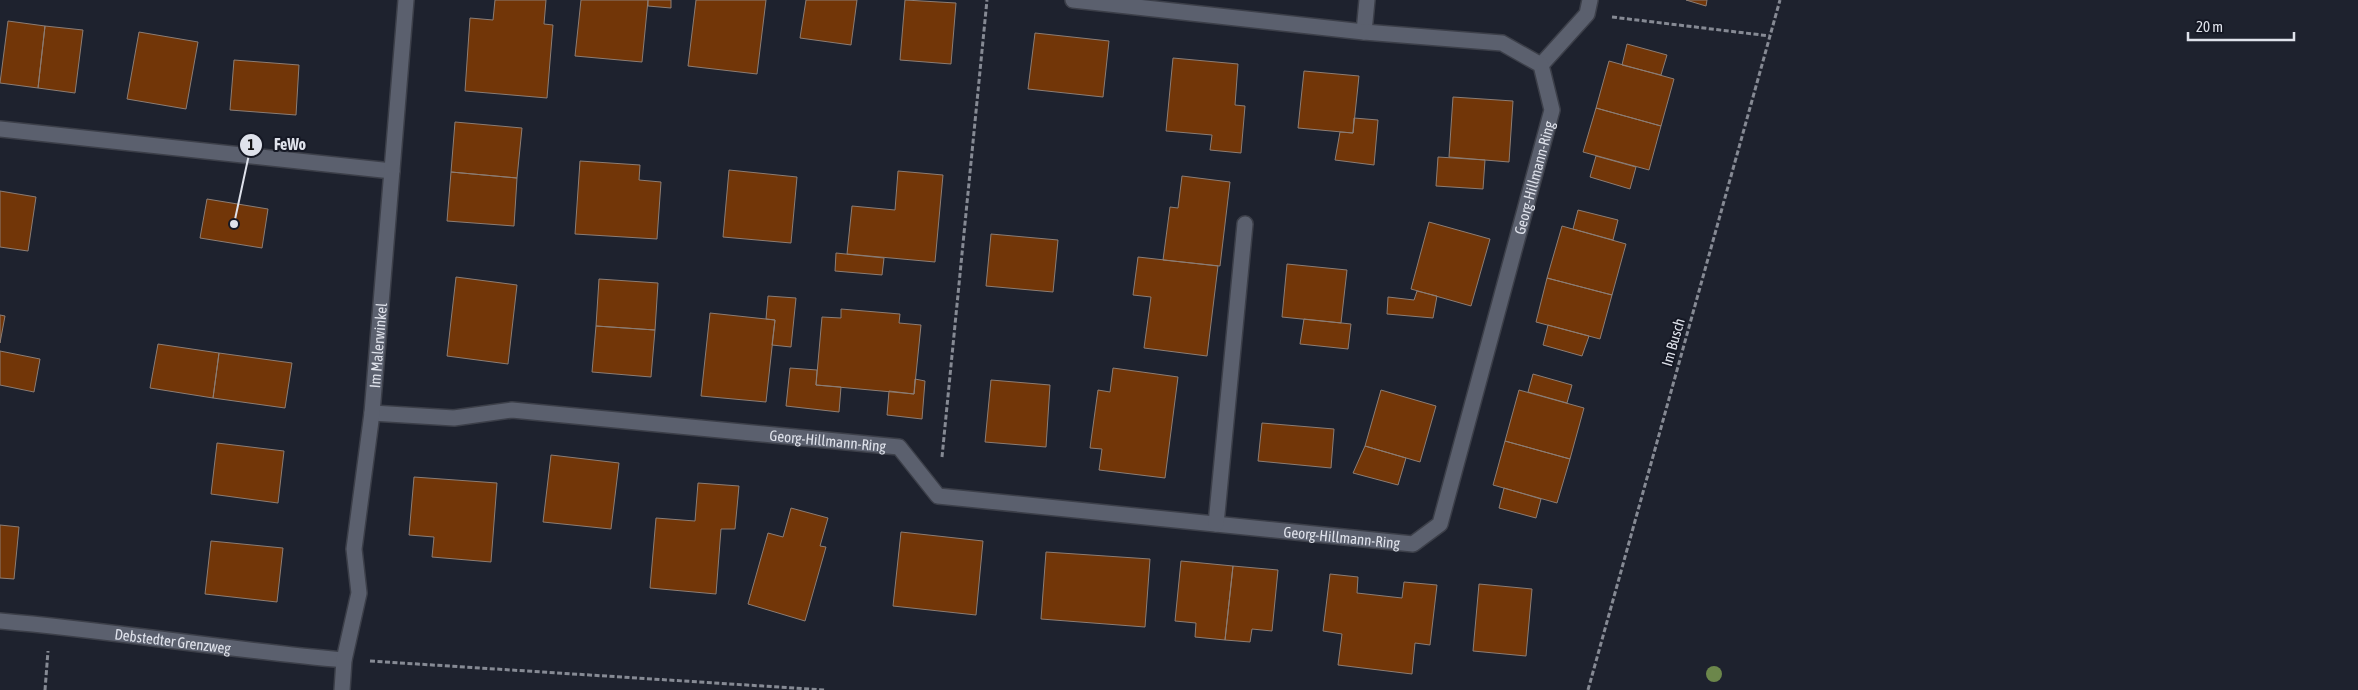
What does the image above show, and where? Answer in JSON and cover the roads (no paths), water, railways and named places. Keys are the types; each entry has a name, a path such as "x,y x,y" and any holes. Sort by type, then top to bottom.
{"street":[{"name":"Im Malerwinkel","path":"342,690 344,660 359,593 354,549 372,413 406,0"},
{"path":"1073,0 1364,32 1502,43 1541,65 1589,7"},
{"path":"1364,32 1367,0"},
{"name":"Georg-Hillmann-Ring","path":"372,413 454,418 512,410 899,447 938,496 1413,544 1440,524 1552,110 1541,65"},
{"path":"0,129 392,171"},
{"path":"1216,524 1245,224"},
{"name":"Debstedter Grenzweg","path":"0,621 344,660"}],"place":[{"name":"FeWo","path":"234,224"}]}
